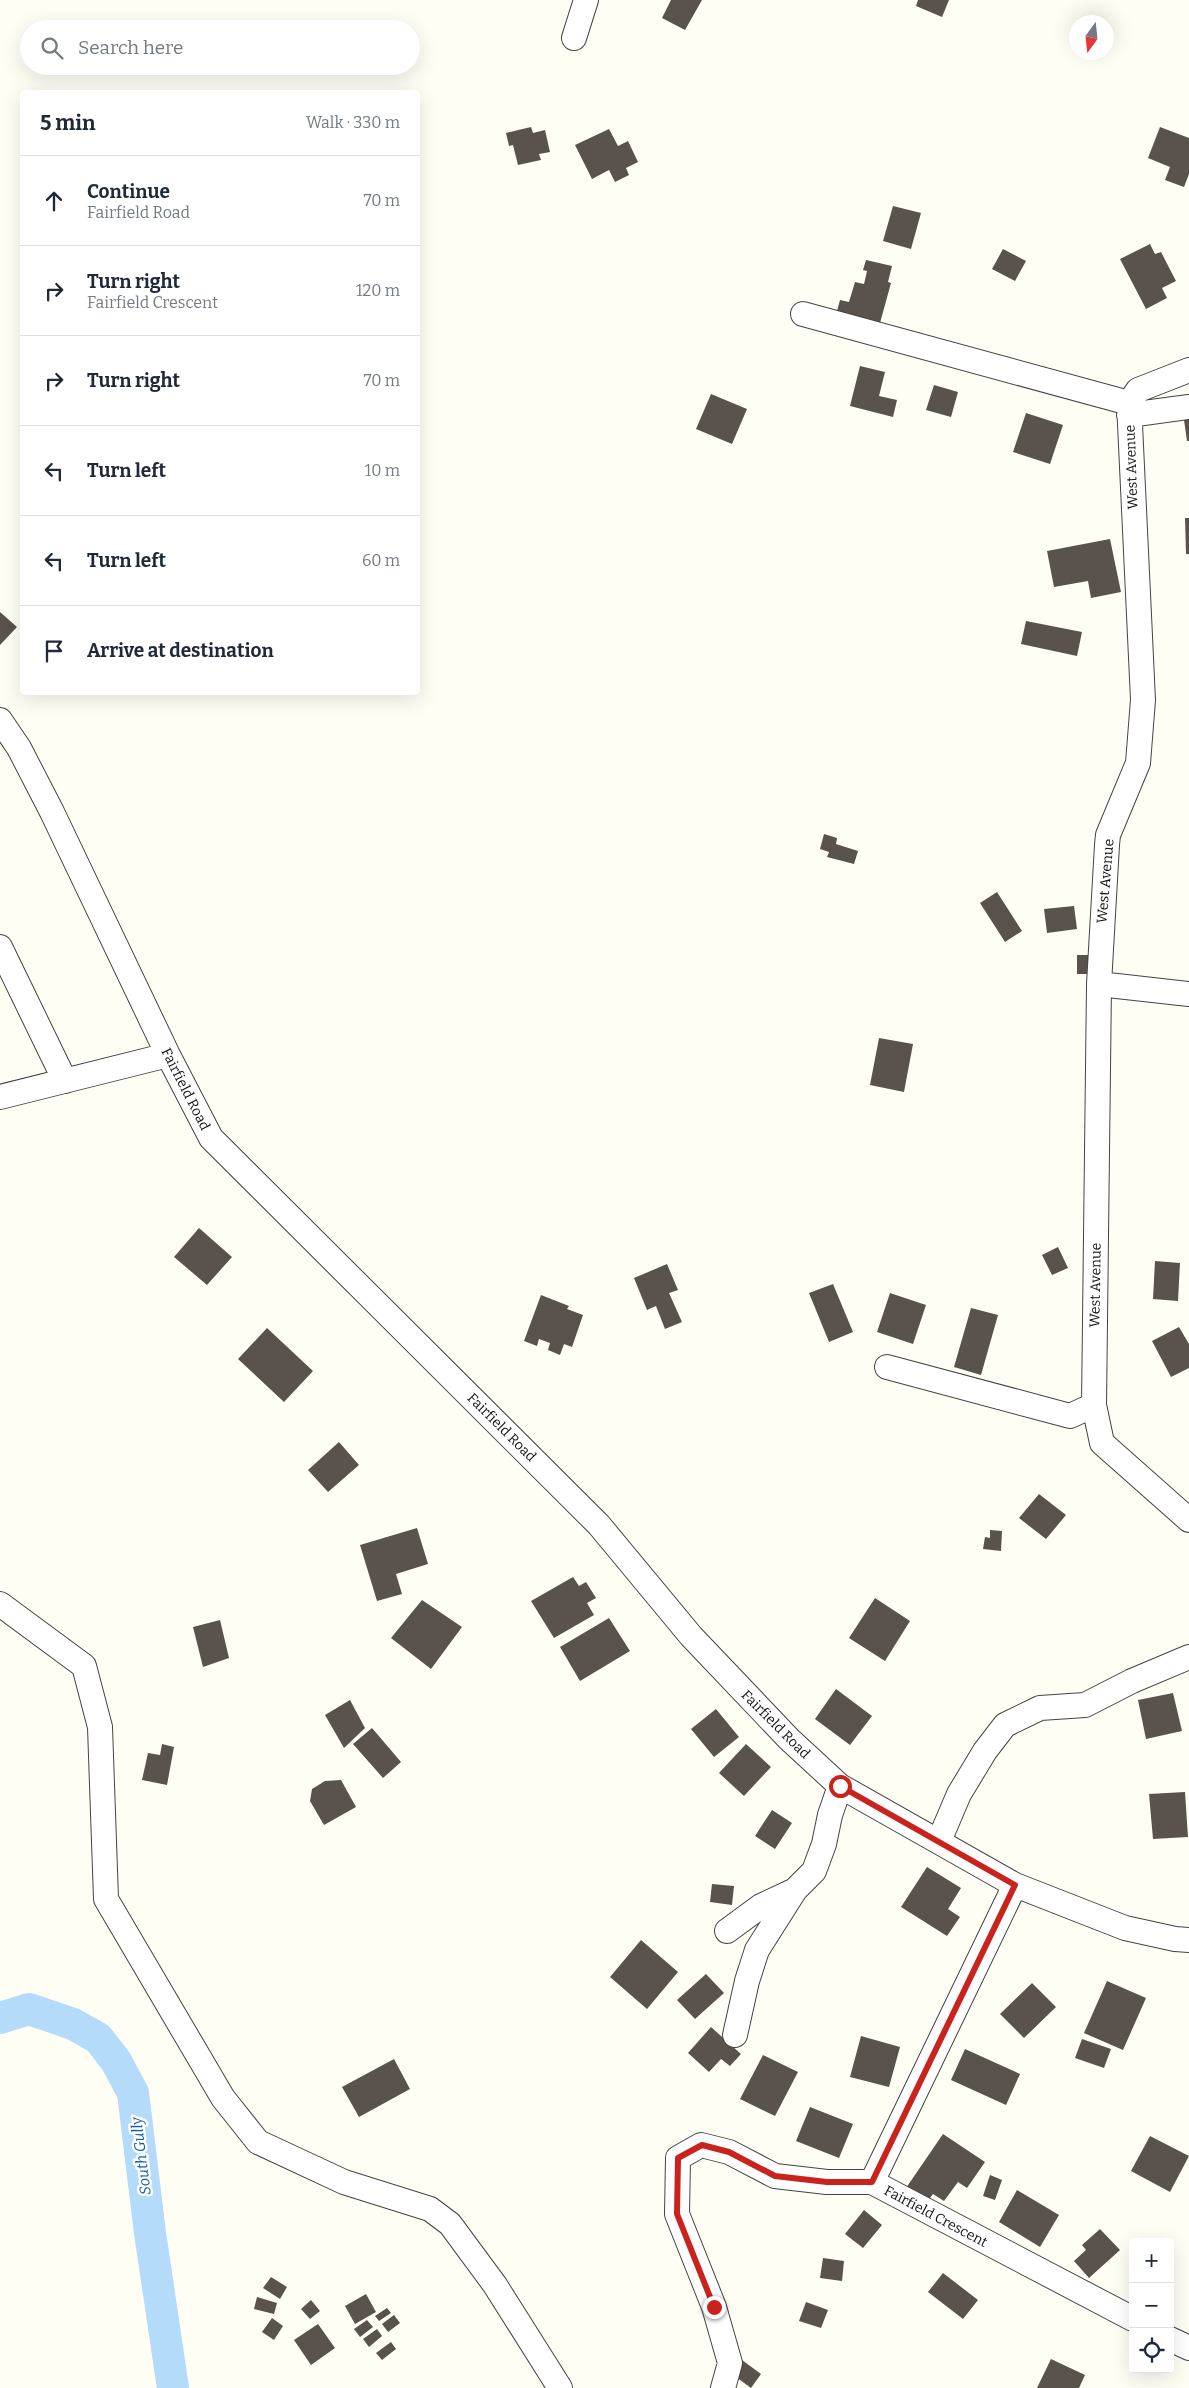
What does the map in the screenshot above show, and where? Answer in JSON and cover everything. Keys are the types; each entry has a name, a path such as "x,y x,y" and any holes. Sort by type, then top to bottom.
{"street":[{"path":"574,38 586,0"},
{"path":"804,314 1129,409 1189,407"},
{"path":"1129,409 1138,390 1189,370"},
{"name":"West Avenue","path":"1129,409 1143,700 1138,763 1108,835 1099,984 1094,1405 1102,1443 1189,1520"},
{"name":"Fairfield Road","path":"0,720 19,748 52,812 168,1055 211,1138 599,1525 691,1636 789,1739 840,1786 1015,1885 1125,1928 1175,1939 1189,1940"},
{"path":"0,947 65,1081"},
{"path":"1099,984 1189,994"},
{"path":"0,1097 168,1055"},
{"path":"887,1366 1070,1416 1094,1405"},
{"path":"0,1604 84,1666 100,1727 106,1899 223,2098 258,2142 344,2182 430,2209 450,2224 495,2285 560,2388"},
{"path":"939,1841 959,1794 985,1751 1005,1725 1040,1708 1085,1705 1132,1681 1189,1657"},
{"path":"735,2035 747,1981 757,1950 794,1890 814,1871 824,1844 830,1815 840,1786"},
{"name":"Fairfield Crescent","path":"1015,1885 872,2182 1129,2317"},
{"path":"728,1931 761,1906 794,1890"},
{"path":"723,2388 730,2363 714,2307 677,2214 678,2158 702,2145 729,2152 775,2176 827,2182 872,2182"},
{"path":"1174,2341 1189,2348"}],"building":[{"path":"671,0 702,0 685,30 662,18"},
{"path":"918,0 949,0 942,17 916,6"},
{"path":"531,127 533,133 545,130 550,152 539,154 541,160 518,165 513,145 509,146 506,133"},
{"path":"1160,127 1189,138 1189,174 1184,187 1165,180 1170,167 1148,158"},
{"path":"609,129 618,146 628,141 638,162 626,168 629,175 615,182 609,170 592,179 575,145"},
{"path":"893,206 921,213 911,249 883,241"},
{"path":"1150,244 1155,254 1161,252 1176,281 1162,288 1167,298 1146,309 1120,259"},
{"path":"1003,249 1026,261 1015,281 992,269"},
{"path":"866,260 892,266 888,282 891,283 880,323 837,311 840,300 849,302 855,282 864,284 867,271 863,270"},
{"path":"860,366 885,372 879,396 897,400 893,417 850,406"},
{"path":"934,385 958,392 951,417 926,410"},
{"path":"711,394 747,409 732,444 696,429"},
{"path":"1026,413 1063,425 1050,464 1013,452"},
{"path":"1184,420 1189,420 1189,441 1187,441"},
{"path":"1185,518 1189,518 1189,554 1186,554"},
{"path":"1110,539 1121,592 1091,598 1088,581 1054,587 1047,551"},
{"path":"0,612 17,627 0,645"},
{"path":"1026,621 1082,632 1077,656 1021,644"},
{"path":"824,834 837,838 836,844 858,851 854,864 827,857 829,852 820,849"},
{"path":"997,892 1022,931 1005,942 980,903"},
{"path":"1074,906 1077,929 1047,933 1044,909"},
{"path":"1077,955 1090,955 1090,974 1077,974"},
{"path":"879,1038 913,1044 904,1092 870,1085"},
{"path":"199,1228 232,1257 207,1285 174,1257"},
{"path":"1058,1247 1068,1268 1052,1275 1042,1255"},
{"path":"1155,1261 1180,1263 1178,1301 1153,1299"},
{"path":"667,1264 678,1290 669,1293 682,1322 665,1329 656,1306 647,1310 634,1278"},
{"path":"833,1284 853,1332 829,1342 809,1293"},
{"path":"890,1293 926,1305 913,1344 877,1332"},
{"path":"541,1295 569,1306 567,1309 583,1315 572,1347 564,1344 560,1355 548,1350 550,1343 539,1339 537,1346 524,1341"},
{"path":"971,1308 998,1315 981,1375 954,1367"},
{"path":"1179,1327 1189,1344 1189,1368 1171,1377 1152,1341"},
{"path":"267,1328 313,1371 284,1402 238,1359"},
{"path":"339,1442 359,1465 328,1492 308,1470"},
{"path":"1039,1494 1066,1515 1046,1539 1019,1518"},
{"path":"417,1528 428,1564 396,1574 402,1594 377,1601 360,1545"},
{"path":"990,1530 1002,1531 1001,1551 983,1549 985,1537 990,1538"},
{"path":"573,1577 579,1586 586,1582 596,1598 587,1603 594,1615 554,1638 531,1601"},
{"path":"875,1598 910,1621 885,1661 849,1638"},
{"path":"422,1600 462,1627 431,1669 391,1638"},
{"path":"609,1618 630,1651 580,1681 560,1647"},
{"path":"220,1620 229,1658 203,1667 193,1627"},
{"path":"836,1689 872,1716 850,1745 815,1719"},
{"path":"1173,1693 1182,1731 1146,1739 1138,1700"},
{"path":"350,1700 365,1728 344,1748 325,1715"},
{"path":"716,1709 739,1737 714,1757 691,1729"},
{"path":"372,1728 401,1762 383,1778 353,1744"},
{"path":"162,1744 174,1747 167,1785 142,1780 148,1753 160,1755"},
{"path":"746,1744 771,1767 744,1796 719,1773"},
{"path":"341,1780 356,1807 324,1825 310,1801 312,1789 325,1781"},
{"path":"1185,1792 1188,1837 1153,1839 1149,1794"},
{"path":"772,1810 792,1823 775,1849 755,1836"},
{"path":"927,1867 961,1888 948,1909 960,1917 947,1936 901,1907"},
{"path":"712,1884 734,1886 732,1905 710,1902"},
{"path":"641,1940 678,1972 647,2009 610,1977"},
{"path":"706,1974 724,1993 695,2019 677,2000"},
{"path":"1107,1981 1146,1998 1123,2050 1084,2033"},
{"path":"1032,1983 1056,2007 1024,2038 1000,2014"},
{"path":"711,2027 741,2054 730,2066 721,2059 709,2072 688,2053"},
{"path":"861,2036 900,2047 889,2087 850,2077"},
{"path":"1082,2039 1111,2049 1104,2068 1075,2058"},
{"path":"965,2049 1020,2074 1006,2105 951,2080"},
{"path":"763,2055 798,2072 775,2116 740,2099"},
{"path":"394,2059 410,2089 359,2117 342,2087"},
{"path":"810,2107 853,2124 839,2158 796,2141"},
{"path":"943,2134 985,2162 967,2188 958,2182 944,2201 933,2194 927,2202 906,2188"},
{"path":"1150,2136 1189,2156 1170,2192 1131,2171"},
{"path":"990,2175 1002,2180 995,2200 983,2196"},
{"path":"1017,2190 1059,2215 1040,2247 999,2222"},
{"path":"864,2210 882,2225 863,2248 845,2234"},
{"path":"1100,2229 1120,2250 1089,2278 1074,2261 1086,2250 1082,2245"},
{"path":"823,2258 844,2261 842,2281 820,2278"},
{"path":"943,2273 978,2300 963,2319 928,2292"},
{"path":"271,2277 287,2287 280,2299 263,2288"},
{"path":"366,2294 376,2312 355,2324 345,2306"},
{"path":"257,2297 277,2303 274,2314 254,2309"},
{"path":"311,2300 320,2311 310,2319 301,2309"},
{"path":"806,2302 828,2310 821,2328 799,2321"},
{"path":"387,2308 391,2313 379,2321 375,2316"},
{"path":"394,2315 400,2323 388,2332 382,2324"},
{"path":"272,2318 283,2326 274,2340 262,2332"},
{"path":"367,2320 373,2327 360,2337 354,2329"},
{"path":"318,2324 335,2348 311,2365 294,2340"},
{"path":"377,2329 382,2336 369,2347 363,2339"},
{"path":"391,2342 396,2349 382,2360 376,2353"},
{"path":"1051,2359 1085,2375 1079,2388 1037,2388"},
{"path":"742,2360 761,2374 751,2388 732,2374"}],"waterway":[{"name":"South Gully","path":"0,2018 29,2009 73,2024 98,2038 116,2061 133,2093 150,2233 173,2388"}],"route":[{"path":"714,2307 677,2214 678,2158 702,2145 729,2152 775,2176 827,2182 872,2182 1015,1885 840,1786"}]}
